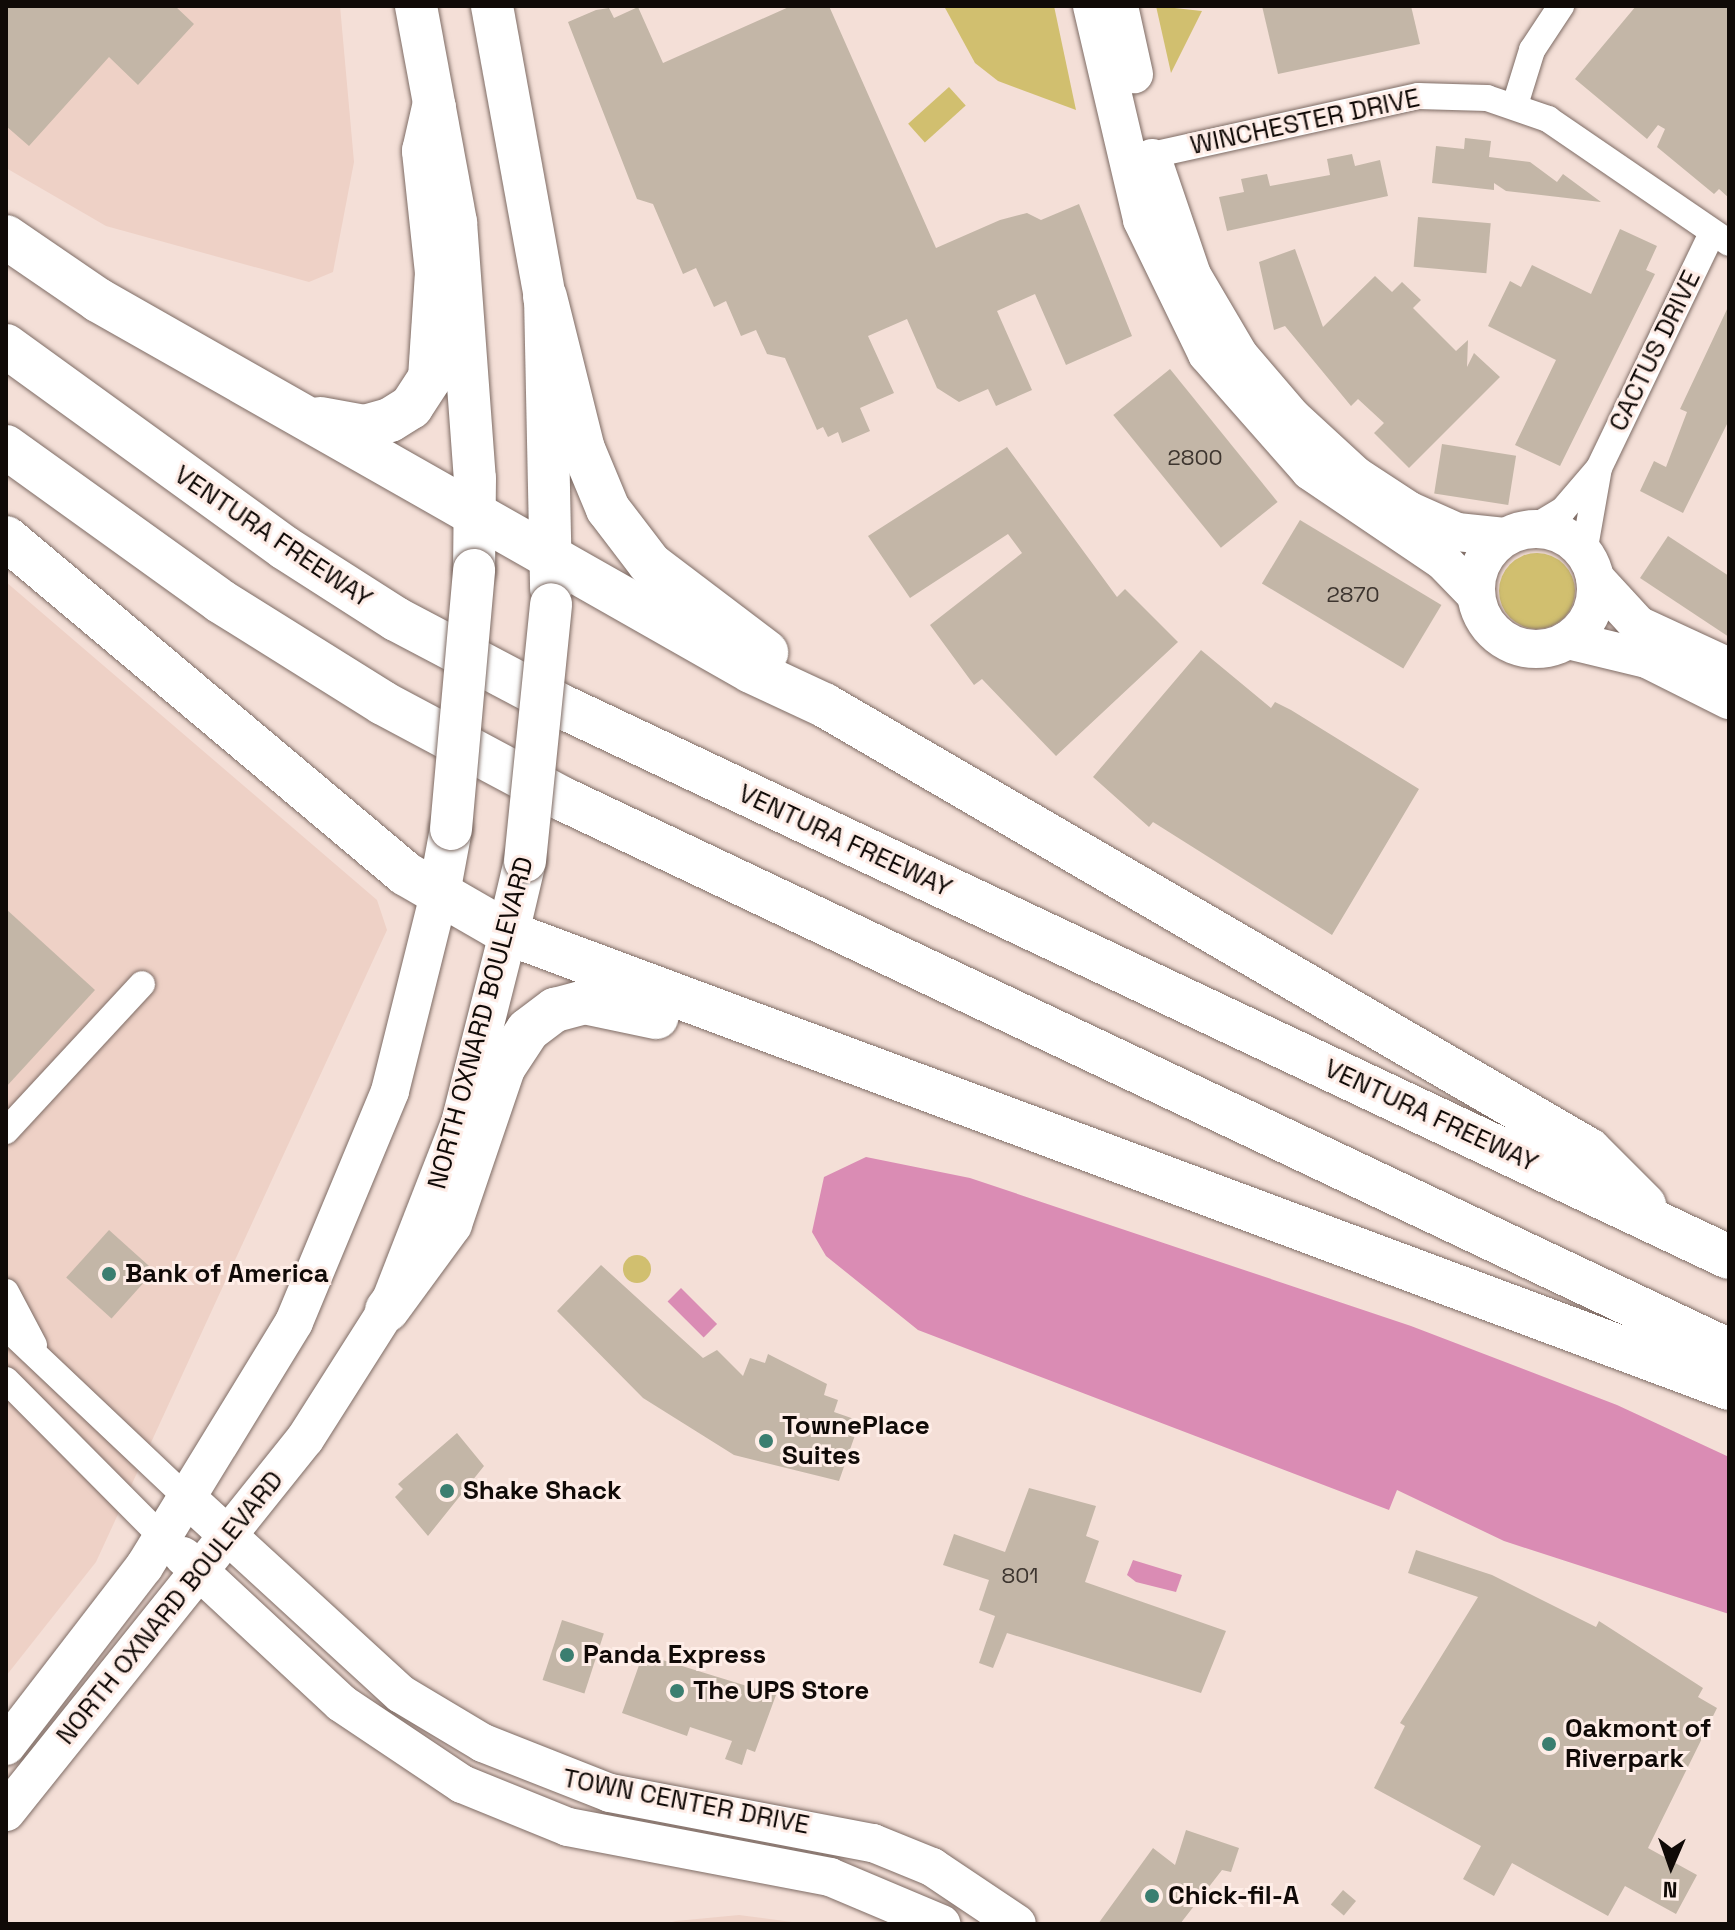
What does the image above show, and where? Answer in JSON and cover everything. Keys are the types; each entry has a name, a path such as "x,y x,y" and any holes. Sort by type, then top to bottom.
{"highway":[{"path":"293,410 365,427 411,407 430,378 437,273 424,151 434,107"},
{"path":"6,237 98,300 475,512 551,551 751,671 824,705 1589,1150 1665,1227"},
{"path":"545,297 583,449 608,509 650,564 824,705"},
{"name":"VENTURA FREEWAY","path":"6,346 184,479 396,619 634,741 1729,1257"},
{"path":"6,447 220,601 383,703 549,791 1729,1351"},
{"path":"6,538 438,899 508,933 863,1071 1729,1388"},
{"path":"387,1310 450,1224 503,1068 528,1030 555,1010 615,1003 797,1062 863,1071"}],"main road":[{"name":"NORTH OXNARD BOULEVARD","path":"6,1746 163,1538 243,1415 330,1248 390,1091 438,899 451,829 474,570 475,512 456,222 416,6"},
{"name":"NORTH OXNARD BOULEVARD","path":"6,1812 305,1439 387,1310 460,1123 525,861 551,604 545,297 492,6"},
{"path":"1092,6 1139,158 1192,275 1239,355 1292,417 1355,475 1408,510 1457,532 1561,535 1590,565 1638,625 1729,667"},
{"path":"1119,6 1139,158 1159,266 1235,392 1310,471 1443,561 1476,595 1501,638 1537,649 1568,640 1647,659 1729,700"},
{"path":"1476,595 1481,562 1519,533"},
{"path":"1568,640 1591,613 1590,565"},
{"name":"TOWN CENTER DRIVE","path":"187,1498 401,1694 483,1743 610,1793 841,1832 932,1867 1017,1924"},
{"name":"TOWN CENTER DRIVE","path":"163,1538 341,1703 462,1784 568,1827 830,1877 941,1924"},
{"path":"830,1877 841,1832"}],"street":[{"path":"1515,105 1532,50 1561,6"},
{"name":"WINCHESTER DRIVE","path":"1139,158 1418,96 1515,105 1548,119 1720,239"},
{"name":"CACTUS DRIVE","path":"1519,533 1563,510 1599,468 1720,239"},
{"name":"CACTUS DRIVE","path":"1590,565 1599,468"},
{"path":"6,1131 142,984"},
{"name":"TOWN CENTER DRIVE","path":"6,1292 47,1369"},
{"name":"TOWN CENTER DRIVE","path":"6,1327 187,1498"},
{"name":"TOWN CENTER DRIVE","path":"6,1380 163,1538"}],"shaded area":[{"path":"6,6 340,6 354,162 333,272 309,282 106,226 6,168"},
{"path":"944,6 1054,6 1076,110 998,81 975,63"},
{"path":"1156,6 1202,11 1171,73"},
{"path":"949,87 966,106 925,142 908,124"},
{"path":"1530,553 1544,553 1558,559 1569,570 1575,591 1572,606 1564,618 1544,629 1530,629 1516,623 1505,612 1499,598 1499,584 1505,570 1516,559"},
{"path":"6,582 377,900 387,930 96,1562 6,1676"},
{"path":"866,1157 970,1178 1411,1326 1617,1405 1729,1457 1729,1614 1504,1541 1397,1490 1389,1510 918,1330 826,1256 812,1232 824,1177"},
{"path":"637,1255 647,1259 651,1269 647,1279 637,1283 627,1279 623,1269 627,1259"},
{"path":"681,1288 717,1324 704,1337 668,1301"},
{"path":"1133,1560 1182,1575 1176,1592 1136,1582 1127,1575"},
{"path":"739,1915 807,1924 664,1924 676,1921"}],"building":[{"path":"6,6 175,6 194,24 138,85 109,57 29,146 6,126"},
{"path":"791,6 829,6 936,248 1000,220 1027,213 1041,220 1079,204 1132,336 1066,365 1035,294 997,311 1032,390 996,406 988,389 959,402 937,388 907,319 868,336 894,393 860,408 870,431 842,443 838,432 828,437 823,427 817,430 785,358 767,354 756,330 741,336 726,301 714,307 696,268 683,274 653,204 637,199 568,22 596,10 609,8 614,18 638,7 663,63"},
{"path":"1262,6 1411,6 1420,44 1278,74"},
{"path":"1636,6 1729,6 1729,198 1719,189 1714,194 1657,147 1665,129 1658,125 1647,139 1575,79"},
{"path":"1465,138 1491,141 1489,157 1530,162 1557,182 1563,174 1601,202 1506,191 1494,183 1494,190 1432,183 1436,146 1464,149"},
{"path":"1352,154 1355,166 1380,160 1388,196 1227,231 1219,197 1244,192 1241,179 1267,174 1270,186 1330,175 1327,159"},
{"path":"1418,217 1491,223 1486,273 1414,267"},
{"path":"1620,229 1657,246 1646,270 1655,274 1560,466 1515,445 1556,360 1488,326 1510,281 1521,287 1532,265 1591,294"},
{"path":"1295,249 1323,327 1375,276 1392,292 1402,282 1421,300 1413,308 1456,351 1468,340 1467,367 1474,353 1500,377 1409,468 1374,433 1384,423 1358,399 1351,406 1285,326 1274,330 1259,262"},
{"path":"1729,305 1729,420 1683,513 1640,491 1654,461 1666,467 1687,412 1680,409"},
{"path":"1170,369 1278,502 1221,548 1113,415"},
{"path":"1442,444 1516,456 1508,505 1434,493"},
{"path":"1007,447 1117,597 1125,589 1178,642 1056,756 982,679 974,685 930,625 1022,553 1008,534 910,598 868,536"},
{"path":"1300,520 1441,605 1403,668 1262,583"},
{"path":"1668,536 1729,576 1729,637 1640,578"},
{"path":"1201,650 1271,708 1275,702 1291,710 1419,789 1332,935 1153,822 1149,827 1093,777"},
{"path":"6,909 95,990 6,1087"},
{"name":"Bank of America","path":"109,1230 154,1271 112,1318 66,1278"},
{"path":"601,1265 703,1358 717,1350 743,1376 750,1358 765,1363 768,1354 827,1384 824,1395 838,1400 834,1412 860,1421 839,1481 734,1455 643,1398 557,1311"},
{"path":"457,1433 484,1466 428,1536 395,1497 403,1489 398,1484"},
{"path":"1029,1488 1096,1506 1086,1536 1099,1541 1085,1582 1226,1631 1201,1693 1007,1633 993,1668 979,1663 995,1616 979,1610 989,1580 943,1565 954,1534 1005,1552"},
{"name":"Oakmont of Riverpark","path":"1416,1550 1492,1575 1596,1627 1599,1621 1703,1688 1698,1697 1717,1708 1648,1848 1697,1875 1676,1914 1625,1886 1608,1916 1512,1863 1494,1896 1463,1879 1481,1846 1374,1788 1405,1726 1400,1723 1478,1597 1408,1573"},
{"path":"562,1620 604,1634 584,1694 543,1680"},
{"path":"643,1654 776,1695 755,1752 747,1749 742,1765 725,1759 732,1741 690,1727 687,1736 622,1713"},
{"path":"1186,1830 1239,1848 1231,1872 1222,1870 1180,1924 1098,1924 1153,1848 1175,1865"},
{"path":"1343,1890 1356,1901 1344,1915 1331,1905"}],"place":[{"name":"Bank of America","path":"109,1274"},
{"name":"TownePlace Suites","path":"766,1441"},
{"name":"Shake Shack","path":"447,1491"},
{"name":"Panda Express","path":"567,1655"},
{"name":"The UPS Store","path":"677,1691"},
{"name":"Oakmont of Riverpark","path":"1549,1744"},
{"name":"Chick-fil-A","path":"1152,1896"}]}
